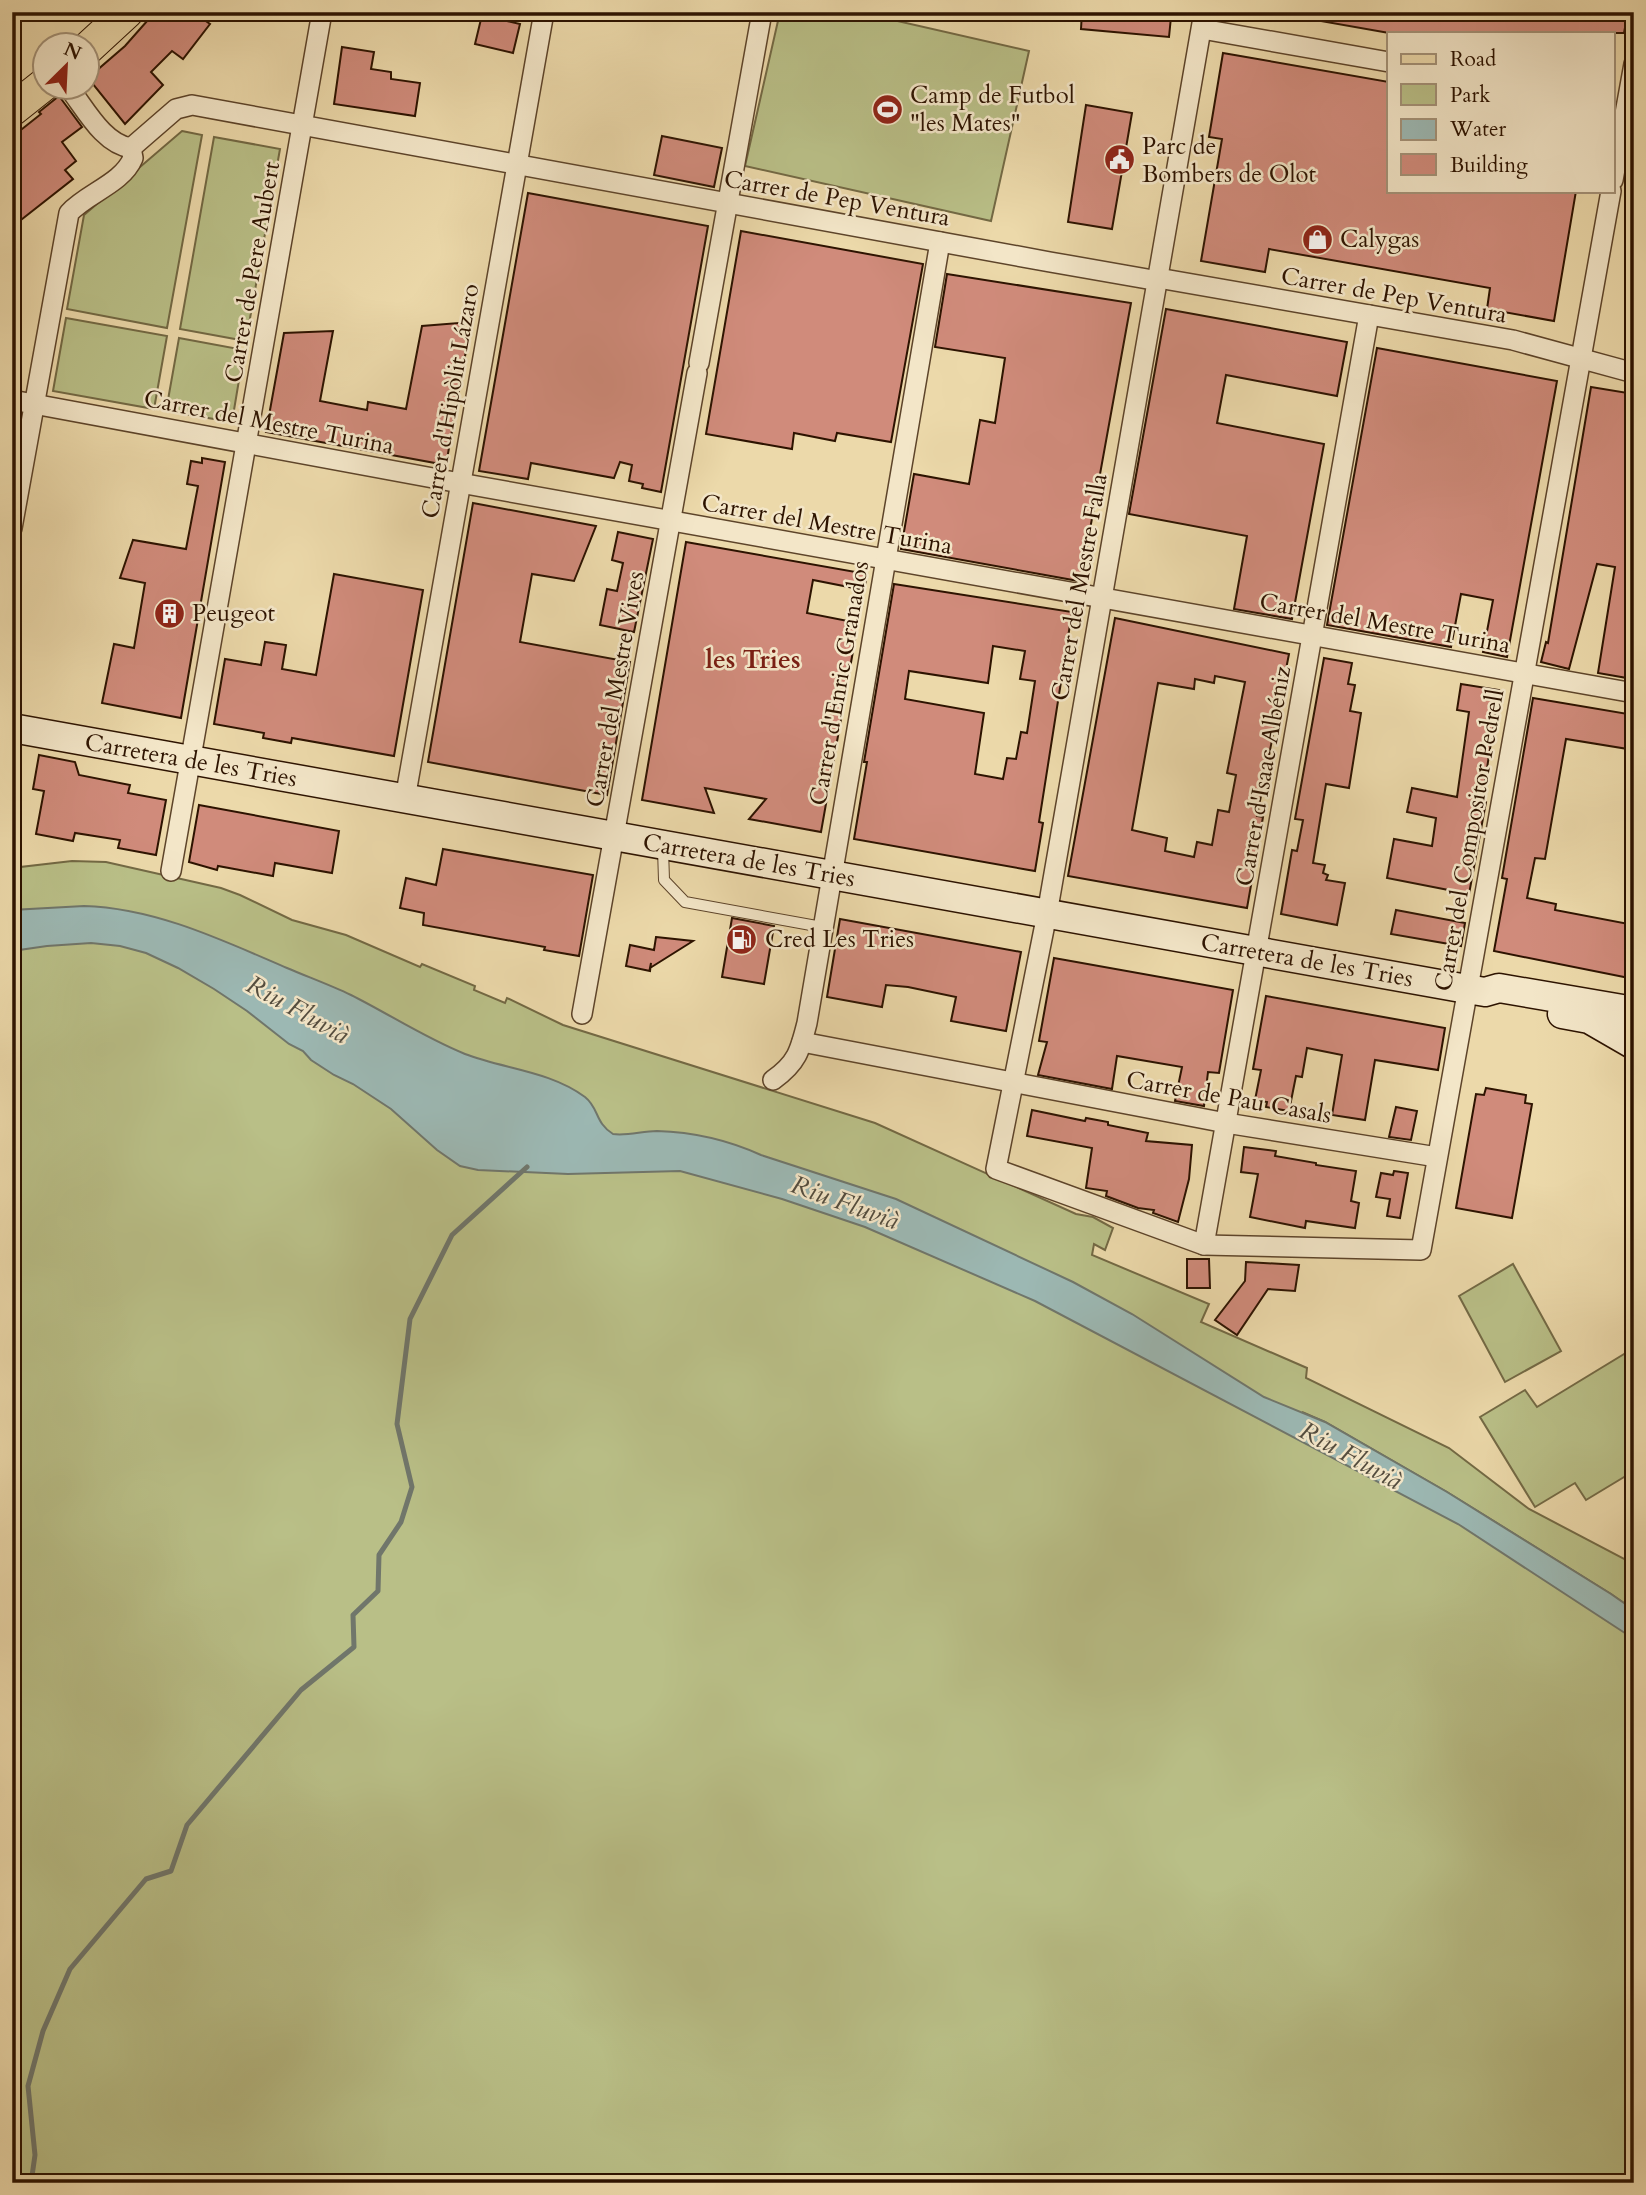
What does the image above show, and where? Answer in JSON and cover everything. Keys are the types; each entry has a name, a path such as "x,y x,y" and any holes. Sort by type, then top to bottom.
{"main road":[{"path":"102,35 127,12"},
{"path":"12,110 32,94"}],"street":[{"name":"Carrer de Pere Aubert","path":"171,871 321,12"},
{"name":"Carrer d'Hipòlit Lázaro","path":"405,799 544,12"},
{"name":"Carrer del Mestre Vives","path":"582,1014 762,12"},
{"path":"1203,21 1387,62"},
{"name":"Carrer del Mestre Falla","path":"1203,21 1047,914 996,1169 1204,1245"},
{"path":"1614,169 1620,103 1634,64"},
{"path":"12,528 69,213 128,167 133,158 131,148 119,146 106,135 80,102"},
{"name":"Carrer de Pep Ventura","path":"131,148 176,109 192,105 1153,280 1158,278 1513,340 1634,373"},
{"name":"Carrer del Compositor Pedrell","path":"1204,1245 1421,1250 1437,1157 1476,990 1524,673 1611,192"},
{"name":"Carrer d'Enric Granados","path":"773,1080 789,1069 802,1042 940,242"},
{"name":"Carrer d'Isaac Albéniz","path":"1204,1245 1369,315"},
{"name":"Carrer del Mestre Turina","path":"12,400 670,521 1634,693"},
{"name":"Carretera de les Tries","path":"12,728 1476,990 1499,988 1634,1011"},
{"name":"Carretera de les Tries","path":"1476,990 1494,1003 1589,1019 1634,1045"},
{"name":"Carrer de Pau Casals","path":"802,1042 1226,1123 1437,1157"}],"lane":[{"path":"662,845 664,880 685,902 822,927"}],"green space":[{"name":"Camp de Futbol \"les Mates\"","path":"780,12 858,12 1029,51 991,221 745,166"},
{"path":"182,131 202,135 167,328 67,309 84,215"},
{"path":"214,137 280,149 246,341 180,329"},
{"path":"66,318 167,336 154,409 53,391"},
{"path":"179,338 244,350 232,422 166,411"},
{"path":"72,861 106,862 221,888 292,920 346,935 420,967 422,964 475,986 474,990 505,1003 507,998 563,1025 875,1123 1076,1214 1093,1217 1113,1228 1105,1250 1094,1244 1092,1255 1209,1304 1201,1322 1307,1368 1306,1378 1449,1448 1529,1509 1634,1564 1634,1610 1447,1492 1325,1422 1302,1412 1634,1631 1634,2183 12,2183 12,868"},
{"path":"1513,1264 1561,1351 1505,1382 1459,1296"},
{"path":"1634,1348 1634,1471 1586,1500 1575,1483 1535,1507 1480,1417 1525,1390 1537,1407"}],"water":[{"name":"Riu Fluvià","path":"84,906 137,913 188,927 343,991 465,1054 557,1081 585,1097 603,1125 613,1134 670,1132 697,1135 736,1145 896,1199 1073,1282 1132,1314 1264,1397 1325,1422 1447,1492 1611,1594 1634,1610 1634,1639 1458,1524 1035,1301 865,1227 782,1199 680,1171 568,1174 478,1170 460,1166 437,1150 391,1109 311,1060 303,1051 289,1044 247,1011 178,968 146,953 120,946 91,943 12,951 12,910"}],"building":[{"path":"155,12 193,12 210,24 183,59 172,51 151,72 163,85 125,124 102,95 102,66 125,46"},
{"path":"1082,12 1123,12 1171,17 1169,37 1081,29"},
{"path":"1316,12 1628,12 1624,33 1387,33 1315,20"},
{"path":"482,15 520,24 513,53 475,44"},
{"path":"342,47 374,52 371,69 391,72 391,79 420,83 415,116 334,104"},
{"path":"1223,53 1387,82 1387,192 1576,192 1554,321 1487,309 1490,288 1269,249 1265,272 1201,261 1222,139 1209,137"},
{"path":"52,102 63,102 82,127 62,142 76,161 65,170 73,179 12,227 12,137 41,114 39,112"},
{"path":"1086,105 1132,113 1112,229 1068,222"},
{"path":"662,136 722,148 714,187 654,175"},
{"path":"528,193 708,226 661,492 642,488 643,484 629,481 632,465 620,462 614,478 531,463 528,479 479,471"},
{"path":"741,231 923,264 891,442 837,433 835,441 794,433 792,449 706,434"},
{"path":"947,274 1131,303 1085,557 1088,558 1084,582 901,549 914,474 969,484 980,420 995,423 1005,358 935,347"},
{"path":"1166,309 1347,342 1337,396 1226,375 1217,423 1324,444 1292,619 1234,609 1247,536 1129,514"},
{"path":"471,322 446,465 266,432 284,333 333,331 320,401 367,410 368,402 406,409 422,326"},
{"path":"1377,348 1557,381 1507,657 1483,652 1493,600 1461,594 1451,647 1327,625"},
{"path":"1591,387 1634,394 1634,637 1627,678 1598,673 1615,567 1597,564 1569,669 1541,662 1546,642 1548,643"},
{"name":"Peugeot","path":"202,458 225,462 181,718 102,703 114,644 134,648 145,583 120,578 133,540 186,549 198,486 187,484 191,461 202,463"},
{"path":"473,503 596,526 574,581 532,574 520,642 630,662 607,795 428,762"},
{"path":"618,532 653,539 634,632 600,625 607,589 617,591 623,563 612,560"},
{"path":"686,542 867,574 864,590 813,580 807,613 858,623 821,832 749,819 766,799 705,788 714,813 642,800"},
{"path":"334,574 423,590 394,756 292,738 291,743 263,738 264,733 214,724 225,659 261,665 265,642 286,645 282,669 316,675"},
{"path":"894,584 1072,612 1039,822 1043,823 1035,871 854,839 867,762 864,762","holes":["993,646 1025,651 1020,679 1035,681 1027,733 1021,732 1016,759 1007,758 1003,779 975,774 984,713 905,699 909,671 988,683"]},
{"path":"1115,618 1289,654 1257,816 1263,817 1247,908 1068,876","holes":["1215,676 1245,682 1227,773 1236,775 1229,812 1218,810 1212,845 1197,842 1194,857 1165,851 1167,838 1132,830 1158,683 1194,689 1195,679 1214,683"]},
{"path":"1324,658 1352,663 1348,684 1355,685 1350,711 1361,713 1349,788 1326,784 1313,863 1325,865 1323,873 1328,875 1326,880 1345,883 1337,925 1281,914 1292,850 1297,851 1303,820 1295,819"},
{"path":"1461,684 1499,690 1482,801 1486,802 1469,894 1387,878 1394,839 1432,846 1436,818 1407,812 1412,788 1457,797 1469,712 1457,710"},
{"path":"1533,698 1634,715 1634,750 1566,739 1545,859 1535,858 1527,898 1556,904 1555,910 1634,925 1634,979 1494,951 1507,879 1502,878"},
{"path":"39,755 75,762 79,775 130,785 128,793 166,800 156,855 118,848 120,840 75,833 73,841 36,834 44,791 33,789"},
{"path":"199,805 339,831 332,873 275,863 273,876 218,866 217,870 189,862"},
{"path":"443,849 593,875 579,956 544,950 545,947 423,925 424,913 400,908 406,878 436,885"},
{"path":"1396,910 1465,923 1461,946 1391,934"},
{"path":"732,918 774,926 764,984 722,977"},
{"path":"840,919 1021,952 1006,1031 951,1021 956,997 908,987 886,985 882,1007 827,997"},
{"path":"656,937 693,941 650,968 650,971 626,966 630,945 654,950"},
{"path":"1054,958 1233,990 1219,1073 1208,1072 1204,1106 1175,1101 1182,1067 1117,1056 1112,1089 1038,1075 1047,1042 1039,1041"},
{"path":"1266,996 1445,1028 1438,1070 1375,1060 1365,1120 1332,1115 1342,1055 1307,1048 1302,1077 1296,1076 1289,1111 1266,1107 1267,1102 1255,1100 1261,1070 1253,1069"},
{"path":"1486,1088 1526,1095 1525,1103 1532,1104 1512,1218 1456,1208 1476,1094 1484,1095"},
{"path":"1396,1107 1417,1111 1411,1140 1389,1137"},
{"path":"1032,1110 1085,1121 1086,1118 1108,1122 1108,1125 1148,1133 1146,1141 1192,1145 1189,1179 1178,1222 1153,1213 1154,1210 1138,1208 1106,1196 1107,1191 1086,1188 1092,1148 1027,1136"},
{"path":"1244,1147 1276,1151 1275,1156 1356,1171 1351,1201 1359,1203 1355,1228 1306,1221 1305,1228 1250,1217 1258,1174 1241,1172"},
{"path":"1394,1171 1408,1173 1400,1218 1387,1216 1390,1199 1376,1197 1381,1173 1393,1175"},
{"path":"1187,1259 1209,1259 1210,1288 1187,1288"},
{"path":"1246,1262 1299,1265 1295,1291 1268,1289 1237,1335 1215,1320 1245,1281"}],"waterway":[{"path":"31,2183 35,2155 28,2086 43,2031 70,1969 146,1879 171,1871 187,1825 301,1690 354,1647 353,1615 378,1591 379,1555 401,1522 412,1487 397,1424 410,1319 452,1235 527,1167"}],"place":[{"name":"Camp de Futbol \"les Mates\"","path":"887,109"},
{"name":"Parc de Bombers de Olot","path":"1119,160"},
{"name":"Calygas","path":"1317,239"},
{"name":"Peugeot","path":"169,613"},
{"name":"Cred Les Tries","path":"742,939"}],"district":[{"name":"les Tries","path":"753,659"}]}
